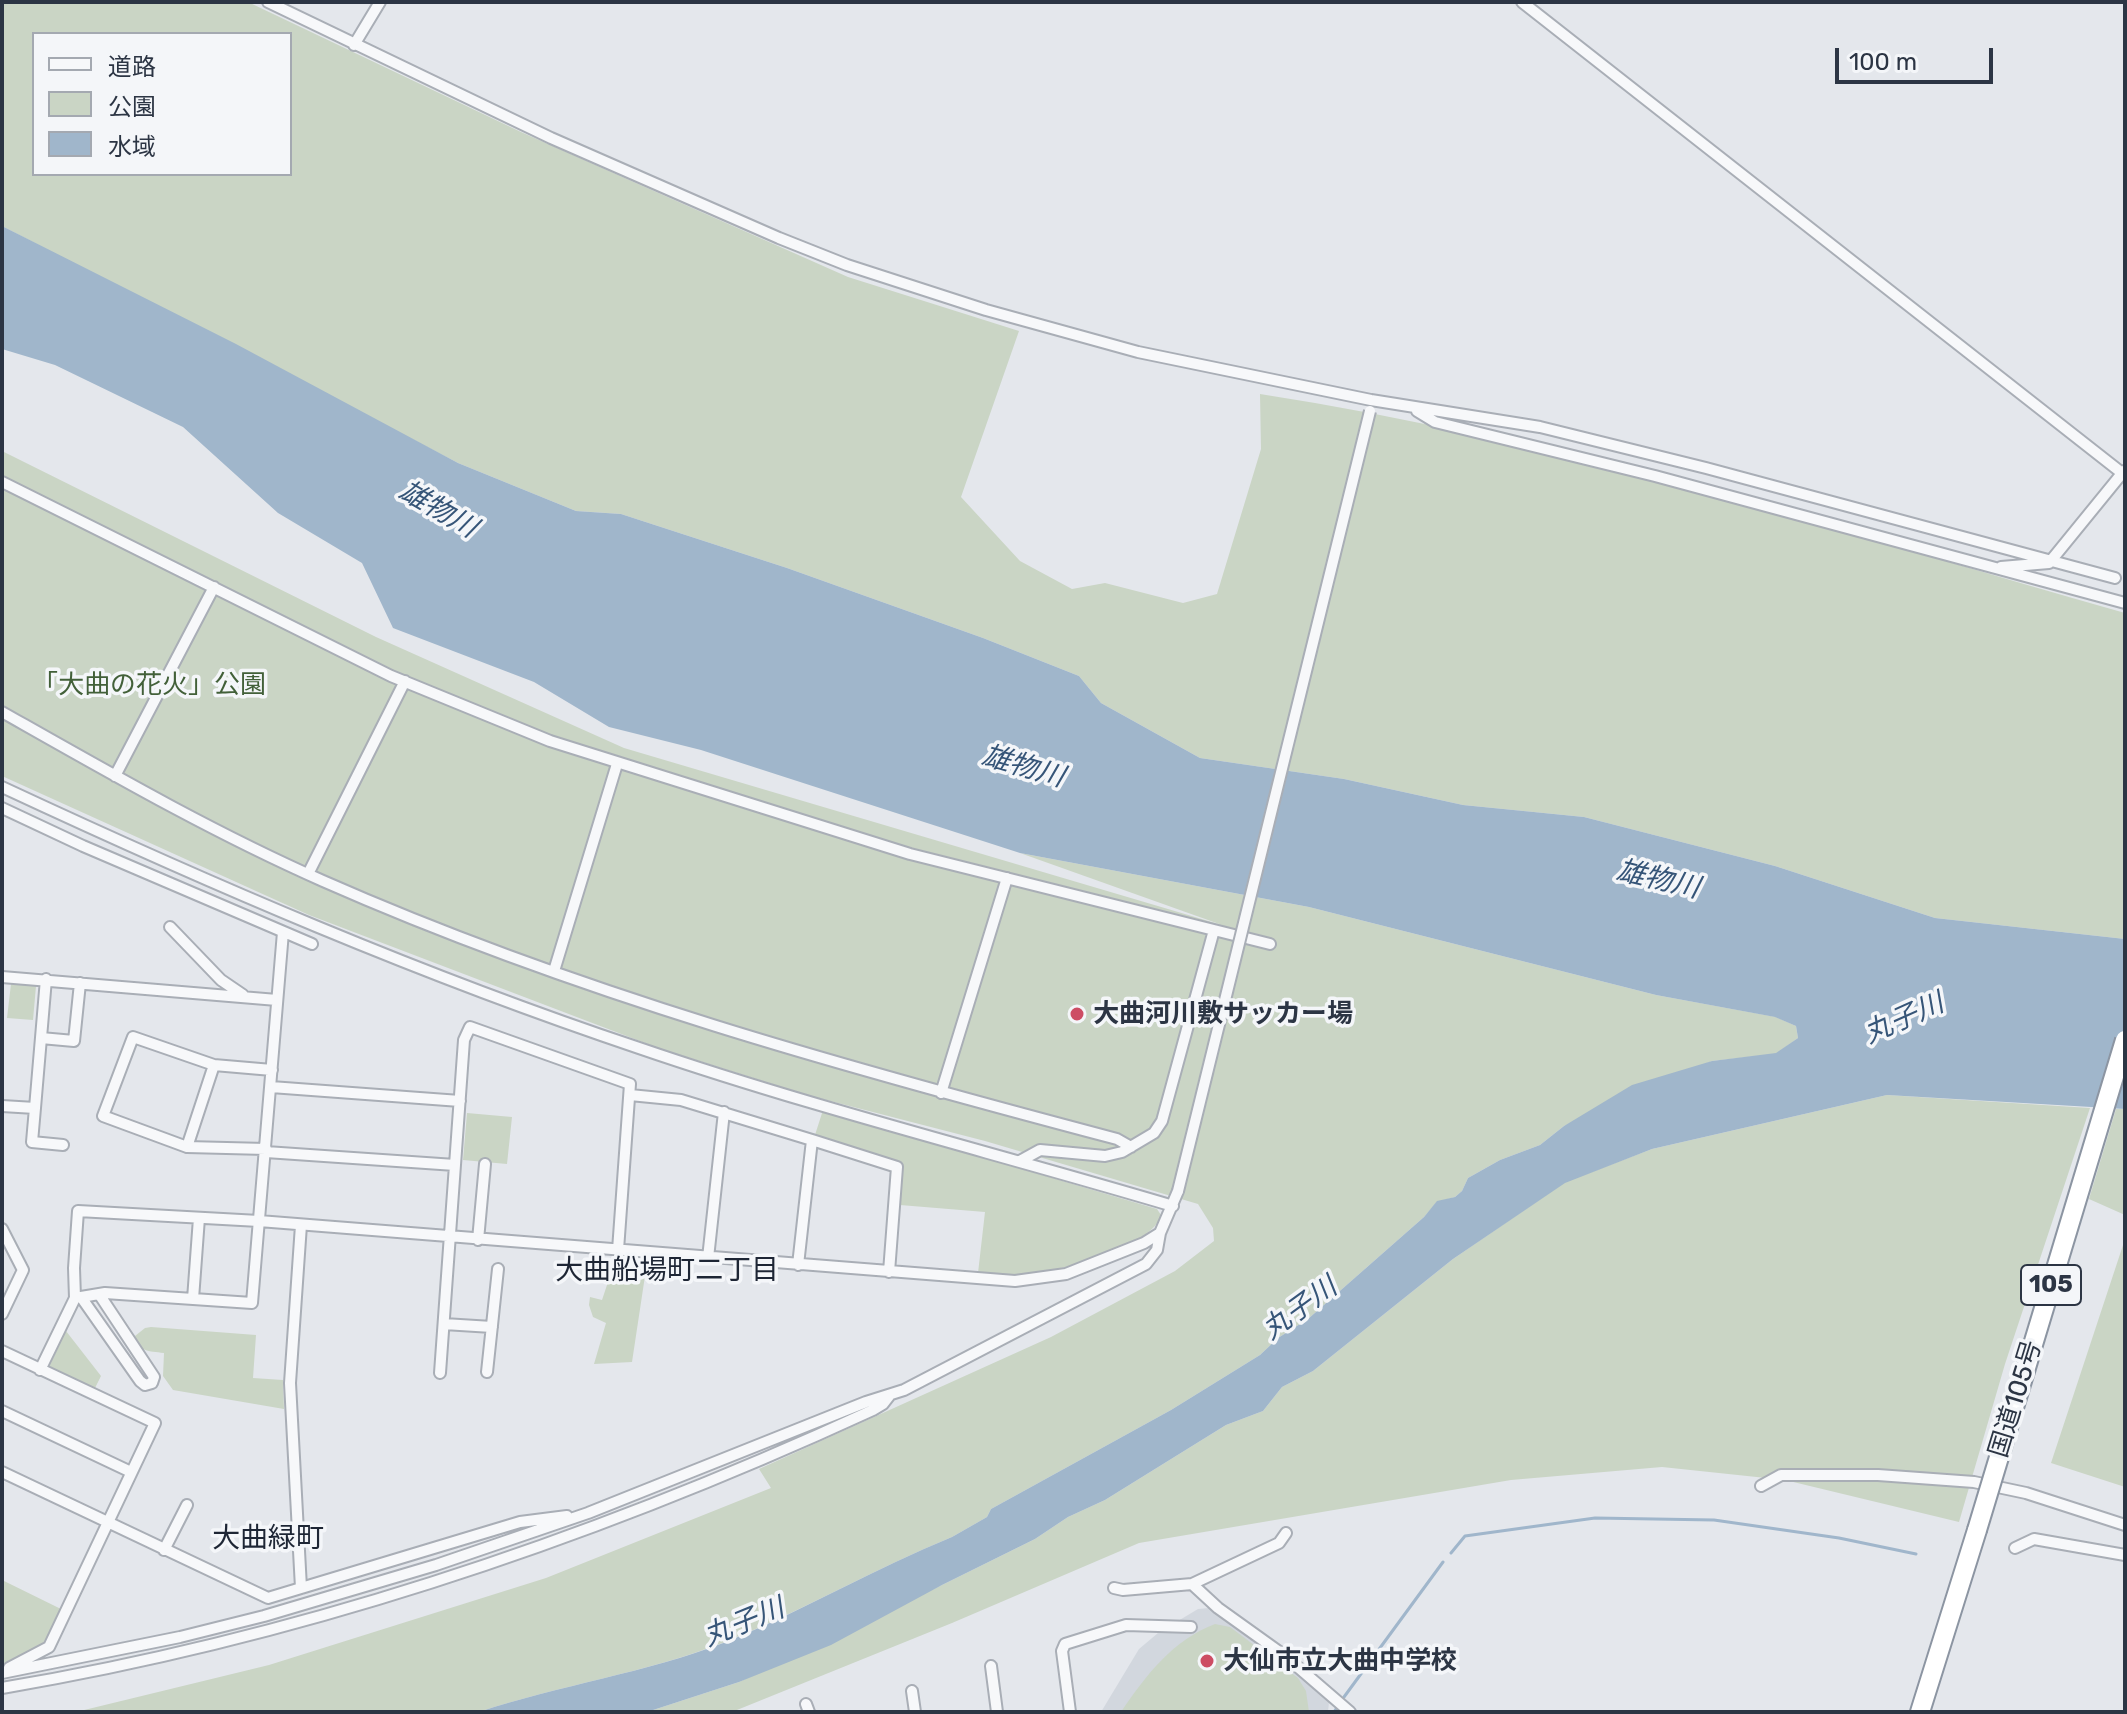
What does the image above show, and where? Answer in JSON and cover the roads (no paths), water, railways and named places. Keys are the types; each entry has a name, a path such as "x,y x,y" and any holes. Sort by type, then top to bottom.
{"highway":[{"name":"国道105号","path":"1920,1712 2125,1040"}],"street":[{"path":"268,2 617,168 847,265 986,310 1138,352 1371,406 1411,407 1540,427 1706,468 2115,578"},
{"path":"354,45 380,2"},
{"path":"1522,2 2123,471 2054,560 2037,566 2007,565 1998,568"},
{"path":"2,1673 180,1637 274,1614 436,1565 588,1513 866,1402 904,1390 1146,1264 1157,1250 1160,1233 1178,1191 1371,406"},
{"path":"1411,407 1435,422 1670,480 2125,603"},
{"path":"2,482 405,681 550,741 910,854 1270,944"},
{"path":"115,776 214,587"},
{"path":"308,874 405,681"},
{"path":"2,712 179,812 308,874 554,971 753,1039 1117,1139 1131,1147"},
{"path":"554,971 617,764"},
{"path":"2,787 215,883 484,994 759,1087 1173,1206"},
{"path":"2,808 312,944"},
{"path":"941,1093 1007,878"},
{"path":"170,927 221,980 245,996"},
{"path":"1020,1161 1040,1150 1105,1156 1122,1152 1154,1133 1162,1121 1214,930"},
{"path":"78,1298 99,1294 252,1303 283,932"},
{"path":"2,977 277,1000"},
{"path":"46,979 32,1142 63,1145"},
{"path":"41,1038 74,1041 80,983"},
{"path":"440,1373 464,1040 470,1027 630,1084 618,1250"},
{"path":"272,1070 214,1065 133,1037 103,1116 187,1147 455,1165"},
{"path":"187,1147 214,1065"},
{"path":"271,1087 460,1101"},
{"path":"630,1095 681,1100 897,1167 889,1272"},
{"path":"2,1106 35,1108"},
{"path":"708,1258 724,1112"},
{"path":"798,1265 812,1140"},
{"path":"478,1240 485,1164"},
{"path":"99,1294 154,1377 152,1383 145,1385 78,1298 74,1268 78,1211 259,1221 1015,1281 1066,1274 1160,1233"},
{"path":"193,1299 199,1218"},
{"path":"301,1225 290,1383 301,1588"},
{"path":"2,1229 23,1270 5,1300 2,1314"},
{"path":"487,1372 498,1269"},
{"path":"40,1370 78,1298"},
{"path":"444,1324 492,1327"},
{"path":"2,1351 155,1423 49,1647 2,1673"},
{"path":"2,1688 122,1665 270,1629 558,1541 693,1490 825,1432 873,1410 890,1395"},
{"path":"2,1411 131,1472"},
{"path":"2,1472 271,1598 520,1522 588,1513"},
{"path":"1761,1486 1781,1475 1878,1475 1974,1482 2026,1493 2125,1525"},
{"path":"164,1550 187,1505"},
{"path":"1114,1588 1123,1590 1192,1584 1279,1543 1286,1533"},
{"path":"2015,1548 2034,1539 2125,1555"},
{"path":"1192,1584 1218,1608 1285,1656 1350,1712"},
{"path":"271,1598 274,1614"},
{"path":"1070,1712 1062,1651 1065,1644 1126,1625 1191,1627"},
{"path":"991,1666 997,1712"},
{"path":"912,1691 915,1712"}],"water":[{"path":"2,226 236,344 458,463 576,511 621,514 787,568 1079,676 1101,703 1200,758 1344,779 1463,805 1584,817 1775,866 1935,918 2125,939 2125,1109 1887,1095 1652,1149 1565,1183 1453,1259 1313,1371 1282,1387 1263,1411 1226,1425 1035,1539 831,1645 739,1682 647,1712 479,1712 665,1662 726,1642 952,1537 987,1517 991,1509 1171,1410 1260,1355 1278,1338 1308,1319 1424,1217 1437,1201 1455,1197 1468,1178 1500,1160 1540,1145 1564,1126 1632,1085 1712,1061 1776,1053 1798,1038 1796,1026 1775,1017 1656,995 1309,907 1020,853 701,750 609,727 534,682 393,628 362,563 278,513 183,427 55,365 2,349"}],"waterway":[{"path":"1451,1553 1465,1536 1595,1518 1714,1520 1839,1538 1916,1554"},
{"path":"1344,1697 1443,1562"}],"place":[{"name":"大曲河川敷サッカー場","path":"1077,1014"},
{"name":"大仙市立大曲中学校","path":"1207,1661"}],"district":[{"name":"大曲船場町二丁目","path":"667,1271"},
{"name":"大曲緑町","path":"268,1539"}],"water label":[{"name":"雄物川","path":"438,510"},
{"name":"雄物川","path":"1023,767"},
{"name":"雄物川","path":"1658,880"},
{"name":"丸子川","path":"1904,1019"},
{"name":"丸子川","path":"1300,1309"},
{"name":"丸子川","path":"744,1623"}],"park label":[{"name":"「大曲の花火」公園","path":"149,685"}]}
